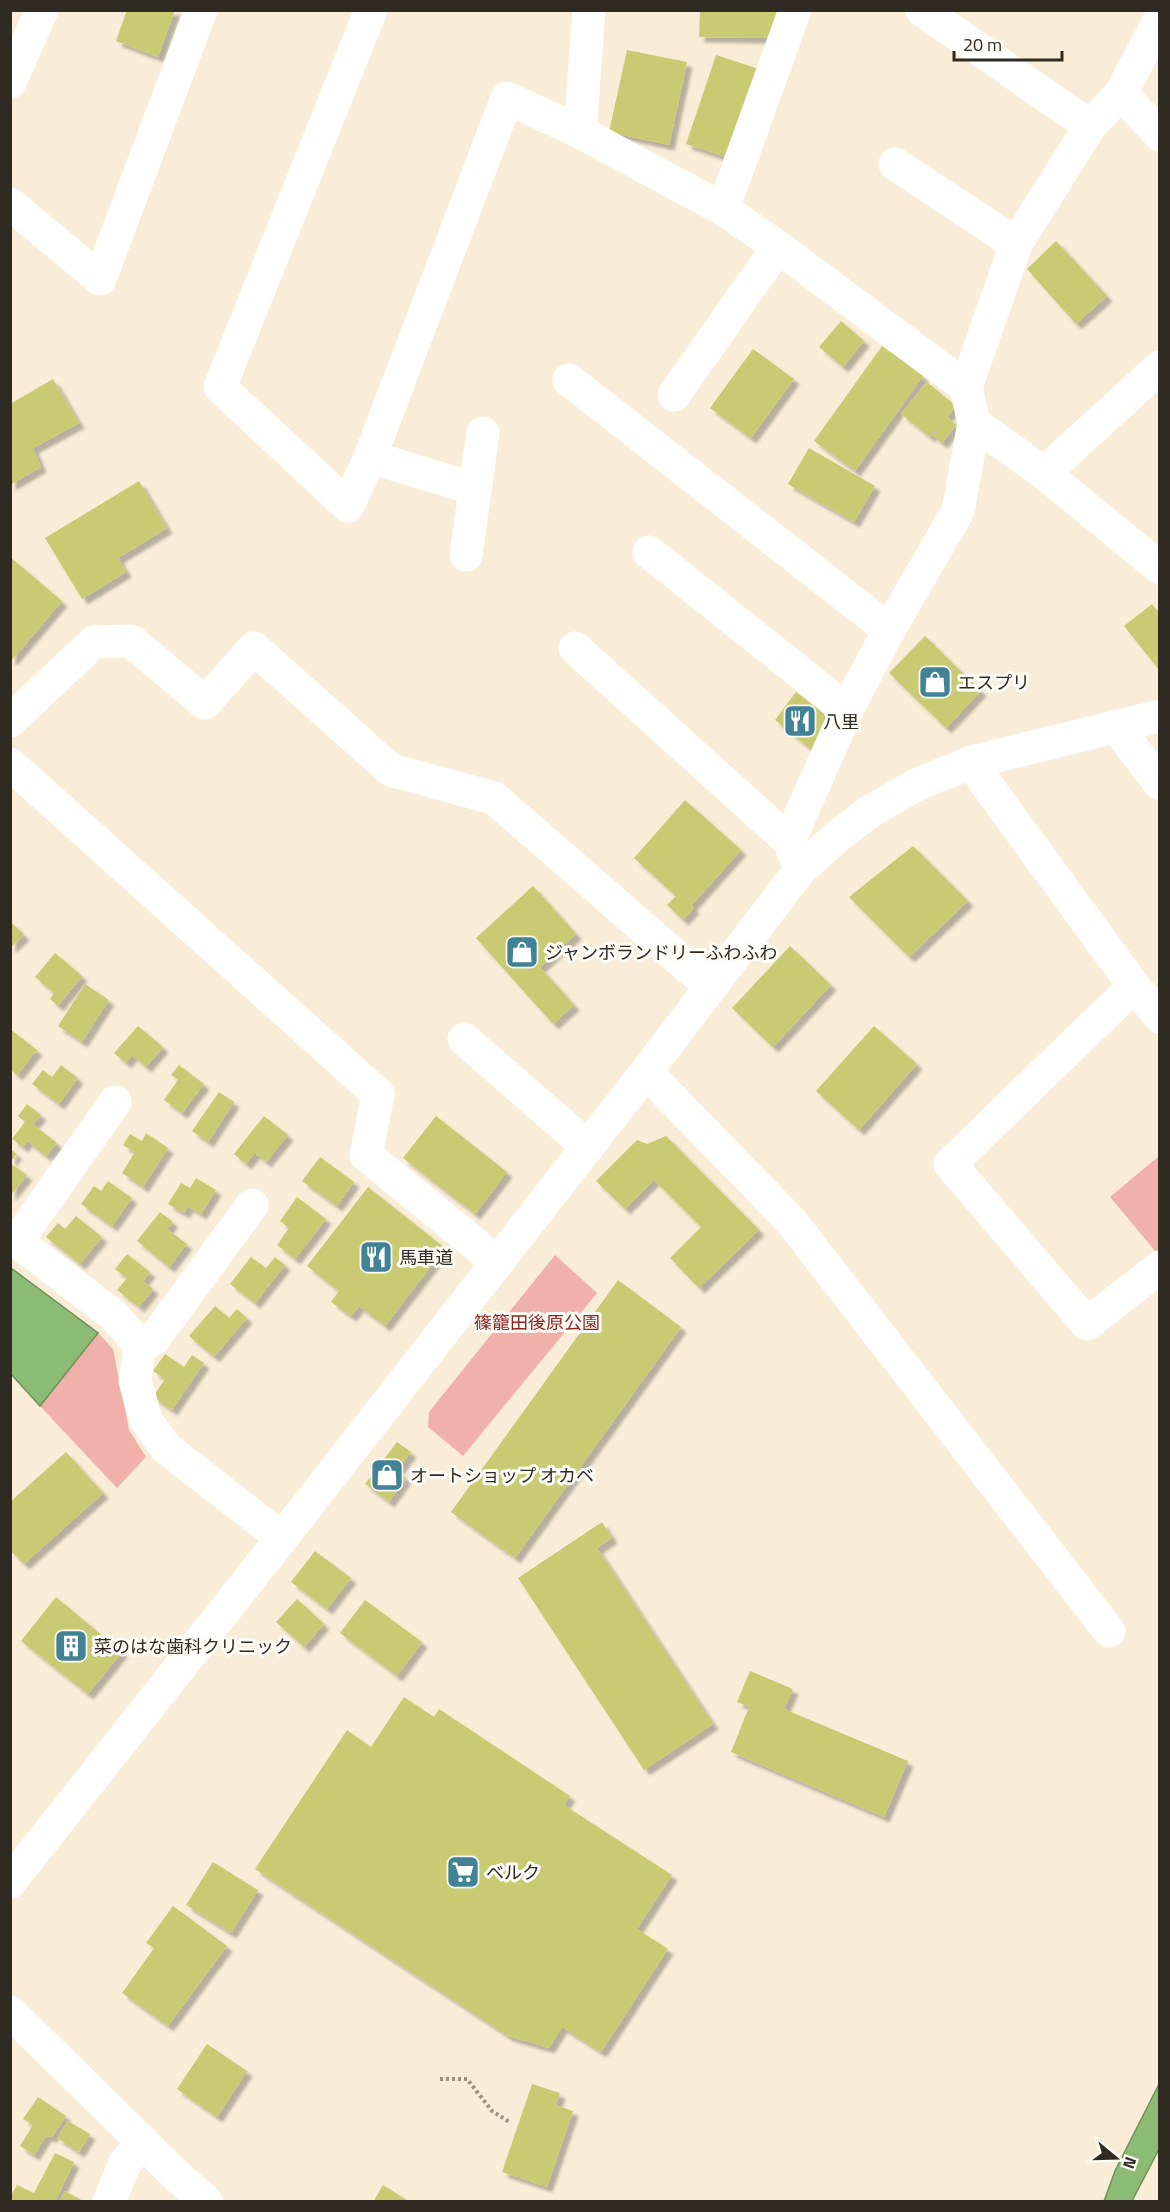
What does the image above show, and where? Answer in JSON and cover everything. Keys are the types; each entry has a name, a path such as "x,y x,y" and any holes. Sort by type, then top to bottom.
{"street":[{"path":"10,82 42,10"},
{"path":"10,204 100,279 201,10"},
{"path":"371,10 220,387 348,506 370,457 507,98 580,132 723,209 778,247 966,387"},
{"path":"580,132 589,10"},
{"path":"723,209 795,10"},
{"path":"922,10 1090,126"},
{"path":"10,1882 646,1072 710,986 795,856 847,710 889,630 958,511 974,423 966,387 1016,244 1090,126 1121,93 1160,19"},
{"path":"1121,93 1160,135"},
{"path":"895,164 1016,244"},
{"path":"674,395 778,247"},
{"path":"1044,473 1160,368"},
{"path":"569,380 889,630"},
{"path":"974,423 1044,473 1160,568"},
{"path":"466,555 483,433"},
{"path":"370,457 474,489"},
{"path":"649,552 847,710"},
{"path":"10,721 94,642 131,641 206,704 254,648 391,770 494,798 710,986"},
{"path":"575,648 795,856"},
{"path":"795,856 839,835 872,810 918,784 972,762 1160,717"},
{"path":"1116,726 1160,784"},
{"path":"972,762 1134,986 1160,1017"},
{"path":"10,764 378,1094 366,1155 495,1262"},
{"path":"1134,986 950,1164 1087,1324 1160,1267"},
{"path":"464,1039 587,1146"},
{"path":"646,1072 791,1221 1109,1631"},
{"path":"115,1102 14,1238 113,1315 140,1345 135,1381 146,1420 166,1448 282,1538"},
{"path":"140,1345 154,1339 252,1205"},
{"path":"10,2012 176,2175 207,2202"},
{"path":"109,2202 125,2163 143,2142"}],"path":[{"path":"440,2079 467,2079 492,2111 511,2123"}],"green space":[{"path":"1159,1156 1159,1249 1156,1252 1110,1197"},
{"name":"篠籠田後原公園","path":"555,1255 597,1293 463,1456 428,1427 429,1412"},
{"path":"98,1333 113,1349 129,1430 146,1457 117,1488 40,1406"}],"shaded area":[{"path":"11,1268 98,1333 40,1406 11,1374"},
{"path":"1159,2084 1159,2149 1132,2201 1104,2201 1115,2171"}],"building":[{"path":"127,10 175,10 158,57 116,41"},
{"path":"700,10 780,10 772,38 699,37"},
{"path":"627,50 687,62 669,145 609,132"},
{"path":"716,55 759,69 729,158 686,144"},
{"path":"1056,241 1107,296 1076,324 1027,269"},
{"path":"841,321 864,341 843,367 819,347"},
{"path":"882,346 923,376 855,471 814,441"},
{"path":"753,349 794,379 751,438 710,408"},
{"path":"53,379 79,423 33,448 41,467 10,485 10,404"},
{"path":"927,382 956,406 930,437 901,414"},
{"path":"947,417 956,425 942,443 933,436"},
{"path":"809,448 875,486 854,522 788,484"},
{"path":"139,481 167,528 118,558 126,572 82,599 45,538"},
{"path":"10,557 62,601 12,660 10,659"},
{"path":"1152,604 1160,614 1160,671 1124,626"},
{"name":"エスプリ","path":"925,636 981,691 946,728 889,673"},
{"name":"八里","path":"796,692 824,714 824,723 813,751 775,720"},
{"path":"685,800 741,850 691,906 694,908 683,920 667,905 676,896 634,858"},
{"path":"913,846 968,901 909,957 849,897"},
{"name":"ジャンボランドリーふわふわ","path":"533,886 576,934 540,967 574,1005 553,1024 476,938"},
{"path":"10,921 24,935 10,948"},
{"path":"790,946 831,985 773,1047 732,1008"},
{"path":"55,953 82,976 58,1006 50,999 54,993 35,977"},
{"path":"85,984 109,1000 82,1042 58,1026"},
{"path":"138,1026 163,1047 146,1067 132,1055 126,1063 114,1053"},
{"path":"874,1026 917,1064 859,1130 816,1091"},
{"path":"10,1029 37,1050 17,1075 10,1069"},
{"path":"61,1065 78,1078 59,1104 32,1084 43,1070 52,1077"},
{"path":"179,1065 204,1084 182,1113 164,1100 178,1080 171,1075"},
{"path":"219,1092 234,1102 208,1142 192,1131"},
{"path":"27,1104 41,1115 33,1124 57,1143 46,1156 27,1141 23,1147 12,1139 25,1122 18,1116"},
{"path":"264,1116 288,1135 266,1162 255,1153 246,1164 234,1154"},
{"path":"436,1116 507,1172 475,1214 403,1158"},
{"path":"146,1133 168,1148 143,1187 122,1173 135,1152 123,1145 130,1134 142,1141"},
{"path":"666,1136 759,1230 699,1288 670,1258 701,1227 654,1180 625,1209 596,1181 637,1140 647,1144"},
{"path":"10,1149 17,1154 10,1162"},
{"path":"320,1157 354,1182 337,1206 302,1181"},
{"path":"10,1163 27,1175 10,1196"},
{"path":"196,1178 216,1190 201,1214 188,1206 184,1213 168,1204 181,1183 190,1188"},
{"path":"108,1181 132,1198 112,1226 81,1204 94,1186 101,1191"},
{"name":"馬車道","path":"368,1187 445,1248 385,1326 359,1306 351,1316 331,1302 339,1291 307,1266"},
{"path":"297,1197 326,1219 295,1259 277,1245 289,1228 280,1221"},
{"path":"160,1212 173,1222 167,1229 187,1244 169,1267 137,1241"},
{"path":"76,1216 102,1237 80,1264 46,1237 58,1223 65,1229"},
{"path":"127,1254 150,1272 143,1281 153,1289 139,1307 117,1290 127,1278 115,1269"},
{"path":"251,1257 266,1268 275,1257 285,1265 255,1303 230,1284"},
{"path":"618,1280 681,1327 515,1558 451,1512"},
{"path":"215,1306 229,1318 237,1309 247,1318 214,1357 189,1336"},
{"path":"165,1354 184,1367 192,1355 204,1363 172,1410 153,1397 165,1379 153,1371"},
{"name":"オートショップ オカベ","path":"397,1442 411,1452 397,1471 406,1478 389,1502 365,1484"},
{"path":"66,1452 103,1493 24,1564 10,1550 10,1502"},
{"path":"602,1522 612,1538 597,1548 713,1724 644,1770 518,1578"},
{"path":"315,1551 351,1578 327,1609 291,1582"},
{"name":"菜のはな歯科クリニック","path":"56,1597 122,1652 88,1694 21,1641"},
{"path":"297,1599 324,1624 304,1647 276,1622"},
{"path":"365,1600 422,1642 397,1676 340,1633"},
{"path":"750,1671 793,1689 784,1709 908,1761 884,1817 731,1752 749,1707 737,1702"},
{"name":"ベルク","path":"404,1697 434,1717 439,1709 570,1796 564,1805 672,1875 637,1929 668,1949 601,2052 562,2027 549,2048 508,2036 255,1869 347,1730 371,1747"},
{"path":"213,1862 258,1890 231,1933 186,1905"},
{"path":"173,1906 227,1946 168,2026 122,1993 154,1948 146,1943"},
{"path":"207,2044 247,2071 217,2117 177,2089"},
{"path":"532,2084 560,2093 556,2105 573,2111 547,2187 502,2172"},
{"path":"38,2097 66,2116 52,2137 46,2136 34,2155 20,2146 33,2125 23,2119"},
{"path":"68,2121 90,2134 79,2152 57,2138"},
{"path":"55,2153 74,2162 55,2202 10,2202 10,2197 17,2185 34,2193"},
{"path":"383,2185 410,2202 373,2202"},
{"path":"65,2191 85,2202 59,2202"}],"place":[{"name":"エスプリ","path":"935,682"},
{"name":"八里","path":"800,721"},
{"name":"ジャンボランドリーふわふわ","path":"522,952"},
{"name":"馬車道","path":"376,1257"},
{"name":"オートショップ オカベ","path":"387,1475"},
{"name":"菜のはな歯科クリニック","path":"71,1646"},
{"name":"ベルク","path":"463,1872"}]}
